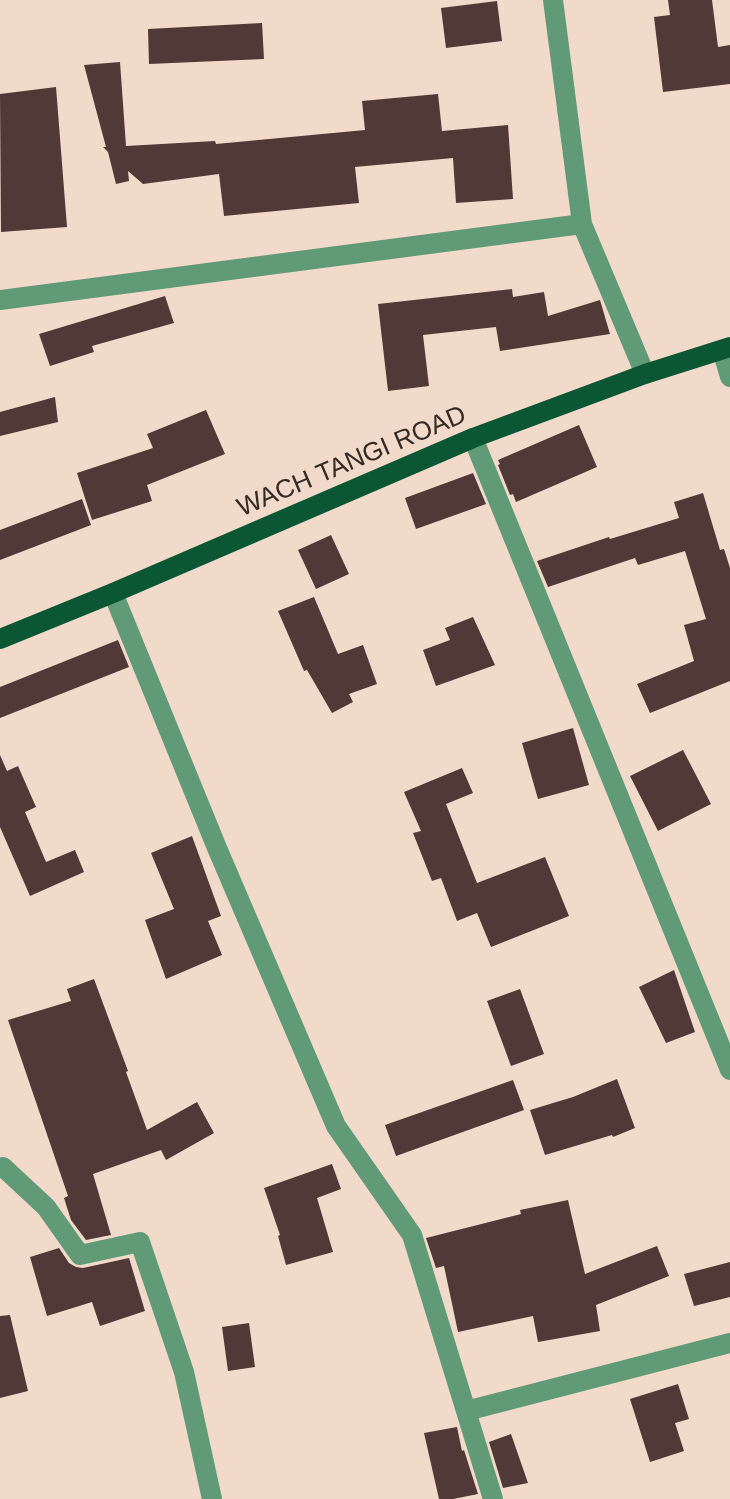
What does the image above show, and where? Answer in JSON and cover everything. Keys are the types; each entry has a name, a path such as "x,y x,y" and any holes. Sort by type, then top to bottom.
{"main road":[{"name":"WACH TANGI ROAD","path":"0,639 473,438 645,374 726,349"}],"street":[{"path":"553,0 582,224 645,374"},
{"path":"0,300 582,224"},
{"path":"726,349 730,377"},
{"path":"473,438 730,1070"},
{"path":"113,593 217,848 336,1126 412,1235 493,1499"},
{"path":"0,1168 3,1167 46,1207 80,1255 140,1242 184,1372 212,1499"},
{"path":"466,1411 730,1343"}],"building":[{"path":"668,0 712,0 718,47 730,45 730,84 663,92 654,17 670,15"},
{"path":"497,1 502,41 446,48 441,8"},
{"path":"262,23 264,59 149,64 148,29"},
{"path":"120,62 126,146 215,141 216,144 365,130 362,101 438,94 442,131 508,125 513,199 456,203 453,158 355,167 359,203 224,216 219,174 143,184 128,171 129,181 116,184 108,152 103,147 106,147 84,65"},
{"path":"56,87 67,227 1,232 0,94"},
{"path":"512,289 513,297 544,292 548,316 600,300 610,334 500,351 496,327 423,335 429,386 388,391 378,304"},
{"path":"165,296 174,323 92,346 94,352 50,366 39,334"},
{"path":"55,397 58,422 0,436 0,412"},
{"path":"206,410 225,454 147,485 152,501 92,520 77,473 153,448 147,434"},
{"path":"579,425 597,467 516,502 513,494 510,495 498,460"},
{"path":"473,473 486,504 416,529 405,498"},
{"path":"703,493 720,550 724,549 730,568 730,681 650,713 637,684 694,661 684,625 706,619 685,551 638,565 635,558 548,587 537,561 679,518 674,502"},
{"path":"82,499 91,525 0,560 0,530"},
{"path":"331,535 349,574 316,589 298,550"},
{"path":"314,597 338,654 363,645 377,684 349,694 353,702 332,713 307,670 304,671 278,611"},
{"path":"473,617 495,665 436,686 423,650 450,640 445,628"},
{"path":"118,640 129,667 0,718 0,687"},
{"path":"573,728 589,785 538,799 522,743"},
{"path":"683,750 711,804 658,831 630,776"},
{"path":"0,755 7,771 18,766 36,807 25,812 46,862 75,850 84,872 30,896 0,827"},
{"path":"462,768 473,793 446,804 477,883 545,857 569,916 491,947 477,913 457,921 441,878 432,881 413,833 421,831 404,792"},
{"path":"192,836 221,916 208,921 222,955 166,979 145,920 174,909 151,853"},
{"path":"674,970 695,1032 666,1043 639,987"},
{"path":"94,979 147,1130 197,1102 214,1133 166,1160 161,1150 93,1174 111,1235 86,1240 71,1220 64,1198 68,1196 8,1020 71,1001 67,989"},
{"path":"520,989 544,1054 511,1066 487,1001"},
{"path":"617,1079 635,1128 545,1155 530,1110"},
{"path":"513,1080 524,1110 396,1156 385,1125"},
{"path":"332,1164 341,1189 317,1198 333,1252 286,1265 280,1235 264,1188"},
{"path":"568,1200 585,1274 657,1246 669,1276 596,1305 600,1331 538,1342 533,1316 458,1332 444,1266 436,1268 426,1238 521,1214 520,1210"},
{"path":"59,1248 69,1263 83,1268 129,1258 145,1311 100,1326 92,1302 47,1316 30,1257"},
{"path":"730,1262 730,1297 694,1306 684,1274"},
{"path":"10,1315 28,1391 0,1398 0,1316"},
{"path":"249,1323 255,1367 228,1371 222,1327"},
{"path":"678,1384 689,1419 675,1423 684,1451 650,1462 630,1399"},
{"path":"457,1427 462,1451 478,1494 439,1499 424,1433"},
{"path":"511,1434 528,1483 503,1488 489,1442"}]}
